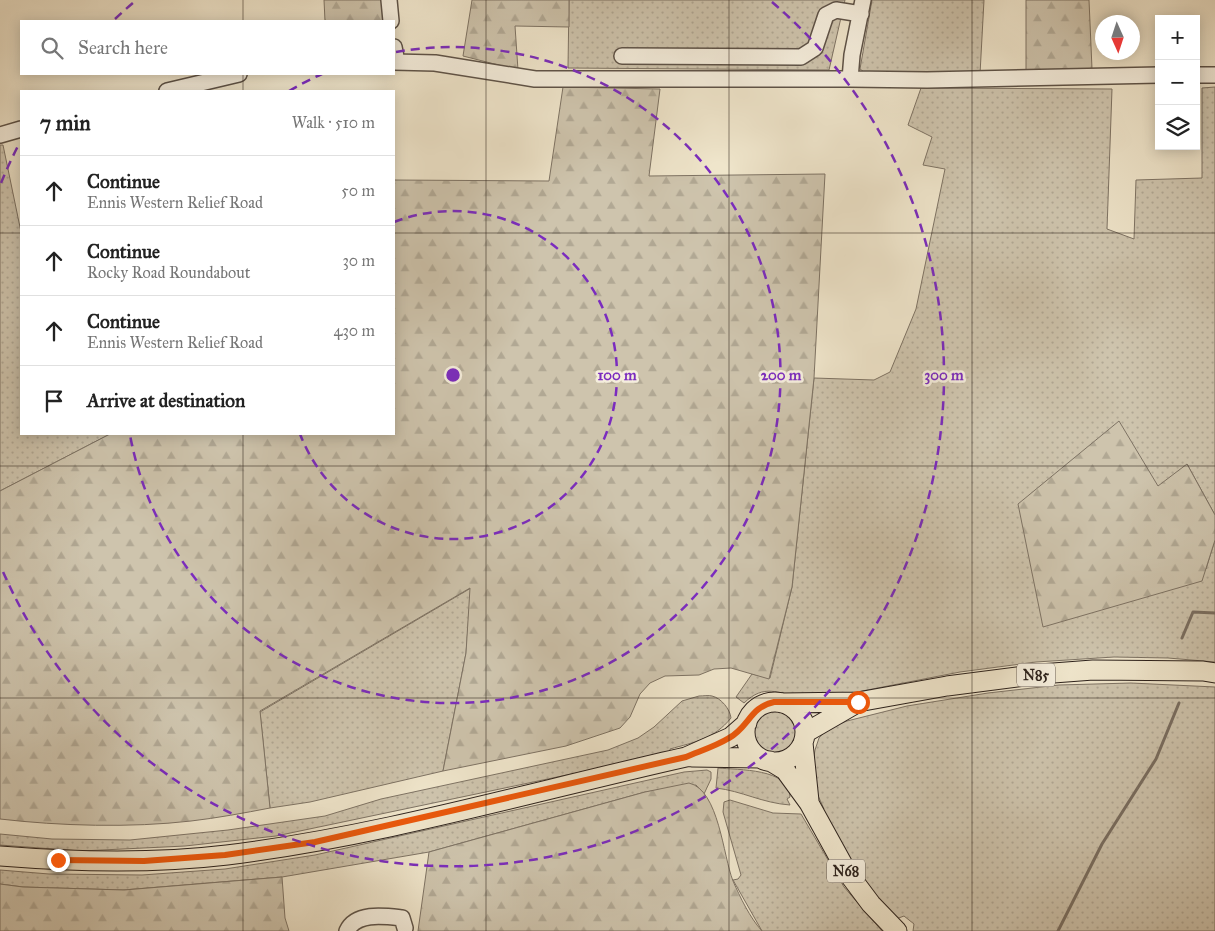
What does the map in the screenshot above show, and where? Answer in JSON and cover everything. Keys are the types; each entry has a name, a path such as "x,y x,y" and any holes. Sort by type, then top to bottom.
{"main road":[{"name":"N85","path":"0,856 58,860 144,861 225,855 297,845 412,821 686,757 730,737 747,722 758,707 766,704 858,702 947,686 1040,674 1093,670 1203,671 1215,673"},
{"name":"N85","path":"686,757 780,762 798,752 804,738 858,702"},
{"path":"782,703 792,707 799,714 804,723 804,738"},
{"path":"747,722 745,733 747,743 753,751 765,760"},
{"name":"N68","path":"804,738 809,803"},
{"name":"N68","path":"765,760 785,770 809,803 847,872 871,904 897,931"}],"street":[{"path":"389,0 391,20"},
{"path":"622,56 801,57 815,48 826,15 836,10 862,7 852,55 850,79"},
{"path":"395,62 435,63 535,79 928,80 1155,75"},
{"path":"171,90 234,75"},
{"path":"1200,75 1215,75"},
{"path":"0,135 20,129"},
{"path":"347,931 349,926 357,920 381,916 402,918 405,928"}],"green space":[{"path":"324,0 382,0 384,20 325,20"},
{"path":"472,0 569,0 569,27 515,26 518,70 463,56"},
{"path":"569,0 845,0 829,70 568,68"},
{"path":"872,0 984,0 980,74 867,74 860,69"},
{"path":"1026,0 1089,0 1092,69 1026,71"},
{"path":"563,87 660,89 649,176 825,174 814,378 792,587 769,679 731,668 714,669 699,675 665,676 650,683 640,694 630,717 620,728 566,746 443,771 466,653 470,588 260,711 270,808 201,820 144,825 71,825 0,819 0,491 108,435 395,435 395,180 549,181"},
{"path":"1215,87 1215,515 1187,464 1206,569 1215,540 1215,662 1168,658 1114,657 1036,662 960,672 857,692 853,697 800,696 765,691 751,697 744,703 736,697 752,674 770,678 792,587 814,378 874,380 890,372 916,309 945,169 923,165 932,137 908,125 921,88 1112,89 1107,229 1134,239 1136,180 1202,178 1202,88"},
{"path":"0,145 3,145 20,227 20,435 108,435 0,491"},
{"path":"1119,421 1158,486 1187,464 1215,515 1215,540 1202,581 1043,627 1018,504"},
{"path":"471,588 466,653 443,771 310,802 270,808 260,712"},
{"path":"1131,683 1215,687 1215,931 913,931 914,924 904,916 896,919 868,889 821,812 824,809 816,791 812,769 819,738 828,728 847,721 907,706 988,693 1059,685"},
{"path":"699,696 711,696 722,701 731,718 718,731 704,739 670,749 671,756 600,768 276,836 185,846 81,851 0,845 0,834 52,839 130,840 228,830 325,816 381,799 608,750 638,738 654,727 682,701"},
{"path":"770,709 780,709 792,715 797,723 797,741 792,749 784,754 770,755 762,752 755,745 752,737 752,727 755,719 762,712"},
{"path":"718,768 762,772 782,781 788,788 790,797 787,799 790,805 770,802 716,788"},
{"path":"707,770 711,772 711,779 704,794 696,785 645,792 429,852 282,877 123,890 23,887 0,884 0,870 49,874 142,875 225,869 315,855 684,772"},
{"path":"689,783 699,788 713,810 733,881 749,914 762,931 418,931 429,852 645,792"},
{"path":"730,800 773,813 801,814 844,887 882,931 762,931 733,880 738,879 741,875 723,812 724,802"},
{"path":"282,877 285,918 289,931 0,931 0,884 23,887 124,890"}],"waterway":[{"path":"1182,638 1193,612 1215,613"},
{"path":"1058,931 1102,844 1156,759 1179,703"}],"route":[{"path":"58,860 144,861 225,855 315,842 686,757 730,737 747,722 758,707 766,704 774,702 858,702"}]}
